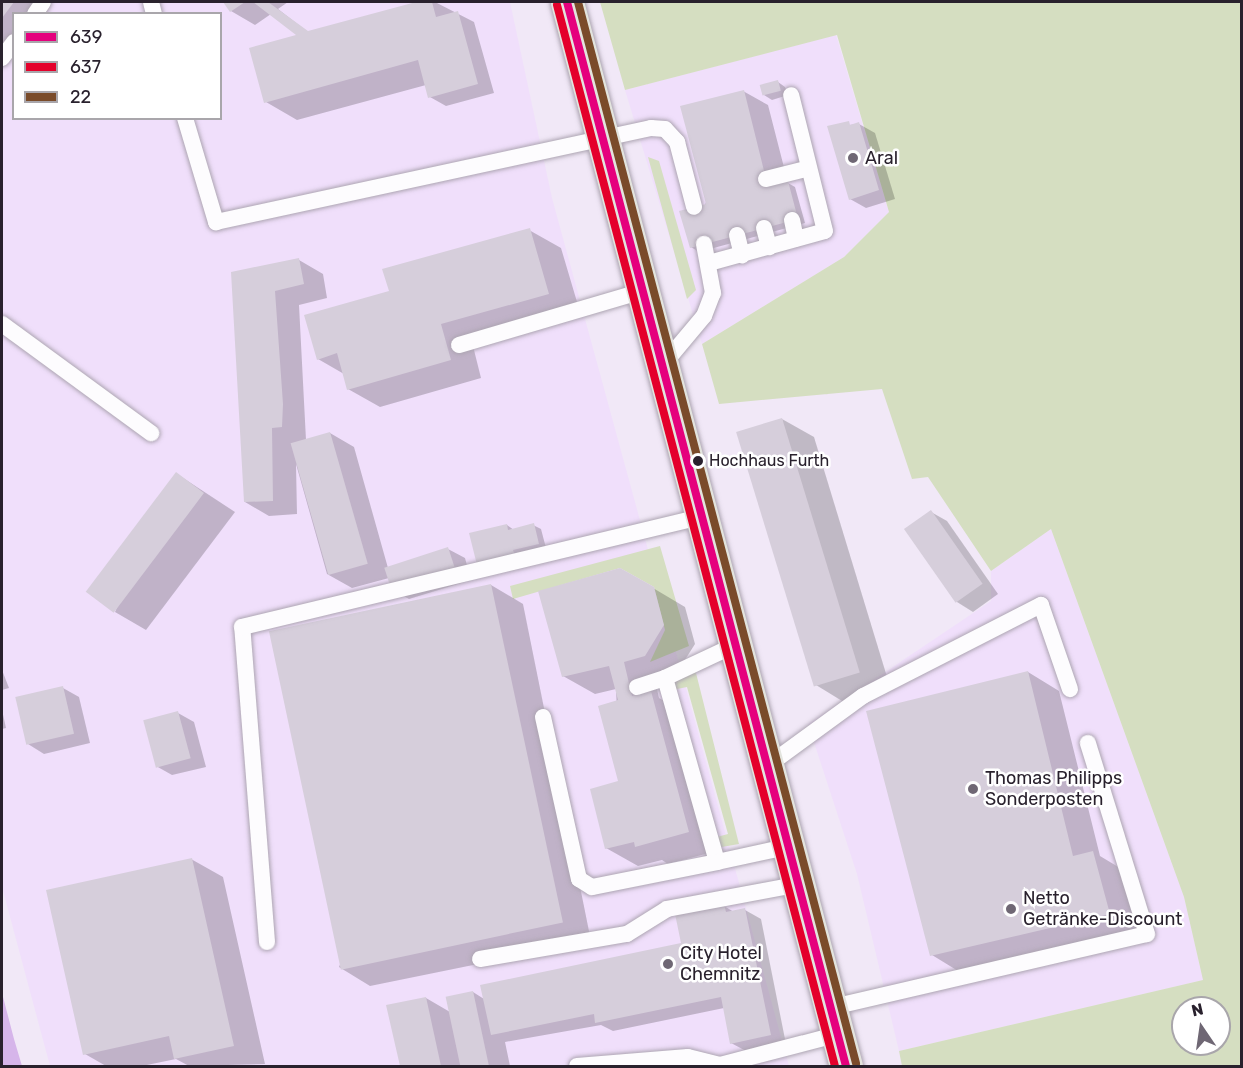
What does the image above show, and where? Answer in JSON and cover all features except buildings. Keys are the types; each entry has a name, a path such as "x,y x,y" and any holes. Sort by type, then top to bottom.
{"main road":[{"path":"567,2 661,368 801,884 846,1066"}],"lane":[{"path":"2,58 12,45"},
{"path":"709,264 825,231 791,95"},
{"path":"186,120 216,222 651,128 665,129 677,142 696,200"},
{"path":"777,179 809,168"},
{"path":"792,220 796,239"},
{"path":"764,228 769,247"},
{"path":"737,235 742,255"},
{"path":"661,368 704,316 713,293 704,244"},
{"path":"459,345 642,291"},
{"path":"2,324 151,433"},
{"path":"267,942 242,627 701,518"},
{"path":"768,765 863,696 1041,604 1070,689"},
{"path":"637,687 665,678 735,645"},
{"path":"665,678 717,862"},
{"path":"543,717 579,879 592,887 791,846"},
{"path":"577,1066 688,1057 720,1065 836,1020 1147,934 1088,743"},
{"path":"480,959 627,934 667,909 801,884"}],"shaded area":[{"path":"2,2 510,2 552,198 789,1066 50,1066 2,887"},
{"path":"836,35 889,212 844,257 702,344 625,90"},
{"path":"1051,529 1184,897 1203,980 899,1051 857,874 808,724 991,601 991,571"},
{"path":"2,993 14,1039 22,1066 2,1066"}],"green space":[{"path":"600,2 1241,2 1241,1066 902,1066 899,1051 1203,980 1184,897 1051,529 991,571 928,477 912,479 882,389 719,404 702,344 844,257 889,212 837,35 625,90"},
{"path":"648,157 659,161 696,290 687,299"},
{"path":"660,546 689,646 650,662 665,630 654,587 620,568 513,599 510,586"},
{"path":"695,669 739,844 716,848 713,838 728,834 687,687 672,690 669,679"}],"transit line":[{"name":"639","path":"567,2 846,1066"},
{"name":"22","path":"578,2 856,1063"},
{"name":"637","path":"557,5 835,1066"}],"place":[{"name":"Aral","path":"853,158"},
{"name":"Hochhaus Furth","path":"698,461"},
{"name":"Thomas Philipps Sonderposten","path":"973,789"},
{"name":"Netto Getränke-Discount","path":"1011,909"},
{"name":"City Hotel Chemnitz","path":"668,964"}]}
